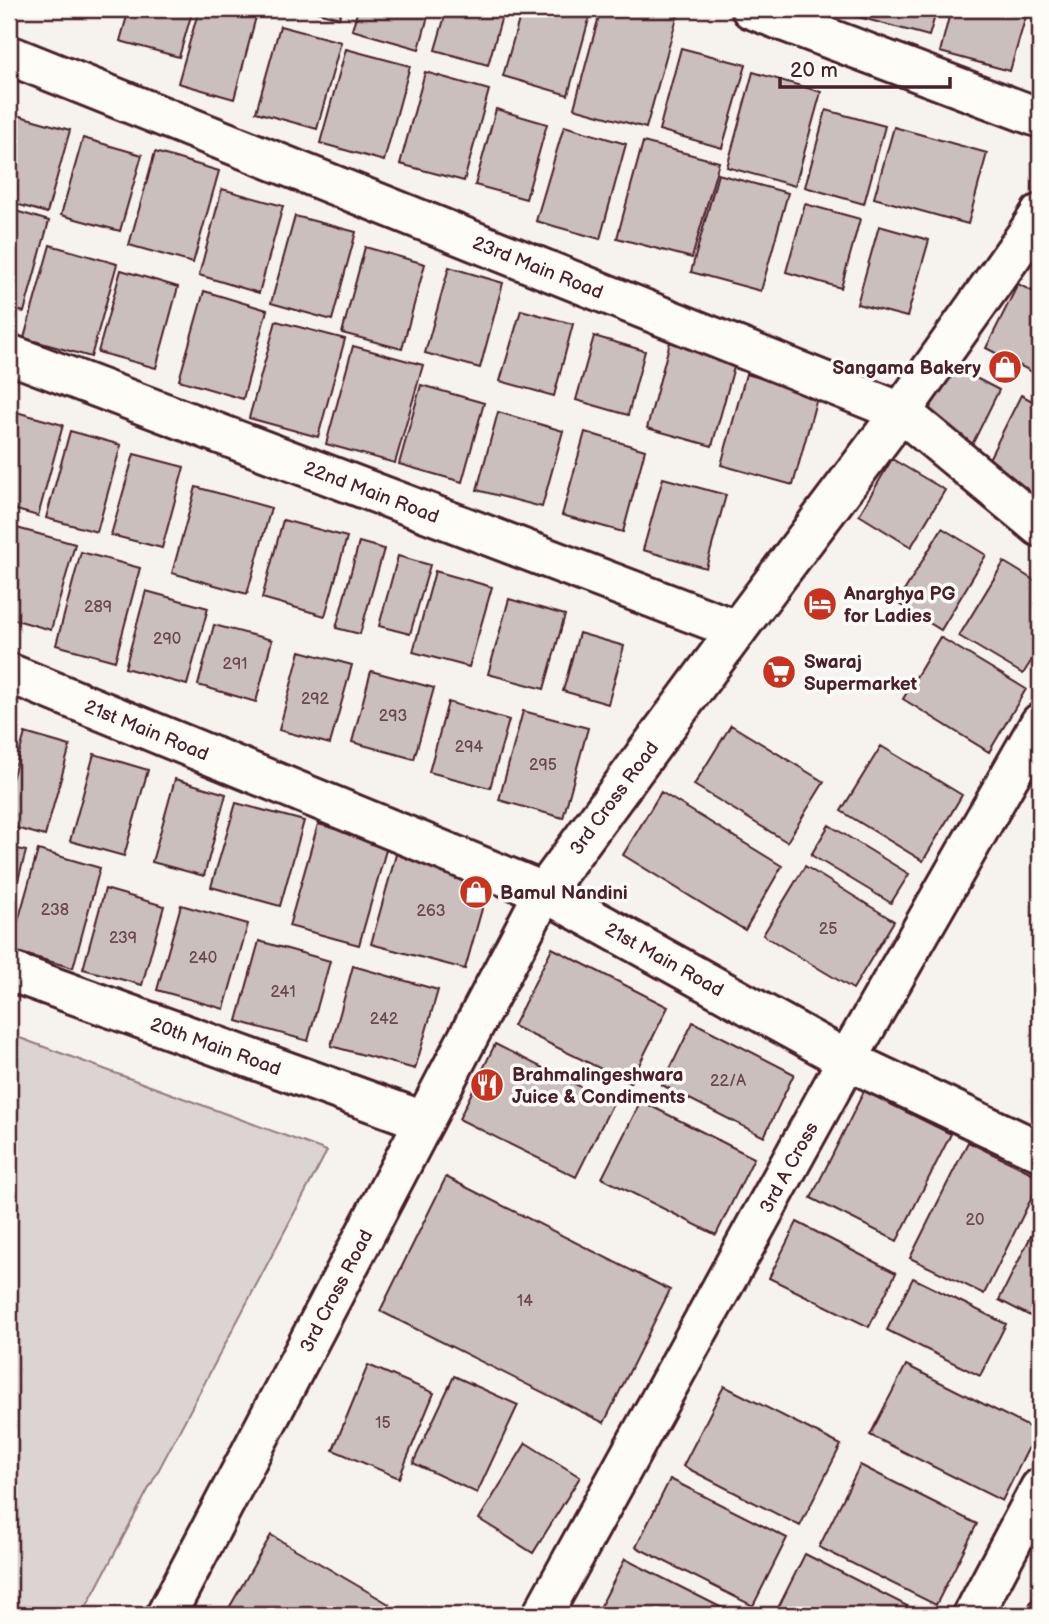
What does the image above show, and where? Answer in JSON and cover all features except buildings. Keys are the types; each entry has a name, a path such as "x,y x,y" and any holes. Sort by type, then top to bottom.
{"street":[{"path":"751,9 1040,118"},
{"name":"23rd Main Road","path":"9,55 901,412 1040,527"},
{"name":"3rd Cross Road","path":"166,1615 544,892 1036,230"},
{"name":"22nd Main Road","path":"9,354 737,629"},
{"name":"21st Main Road","path":"9,673 544,892 847,1060 1040,1151"},
{"name":"3rd A Cross","path":"542,1615 847,1060 1040,723"},
{"name":"20th Main Road","path":"9,971 424,1121"},
{"path":"973,1615 1040,1488"}],"shaded area":[{"path":"9,1034 327,1151 82,1615 9,1615"}],"place":[{"name":"Sangama Bakery","path":"1005,367"},
{"name":"Anarghya PG for Ladies","path":"820,604"},
{"name":"Swaraj Supermarket","path":"779,672"},
{"name":"Bamul Nandini","path":"476,892"},
{"name":"Brahmalingeshwara Juice & Condiments","path":"487,1085"}]}
